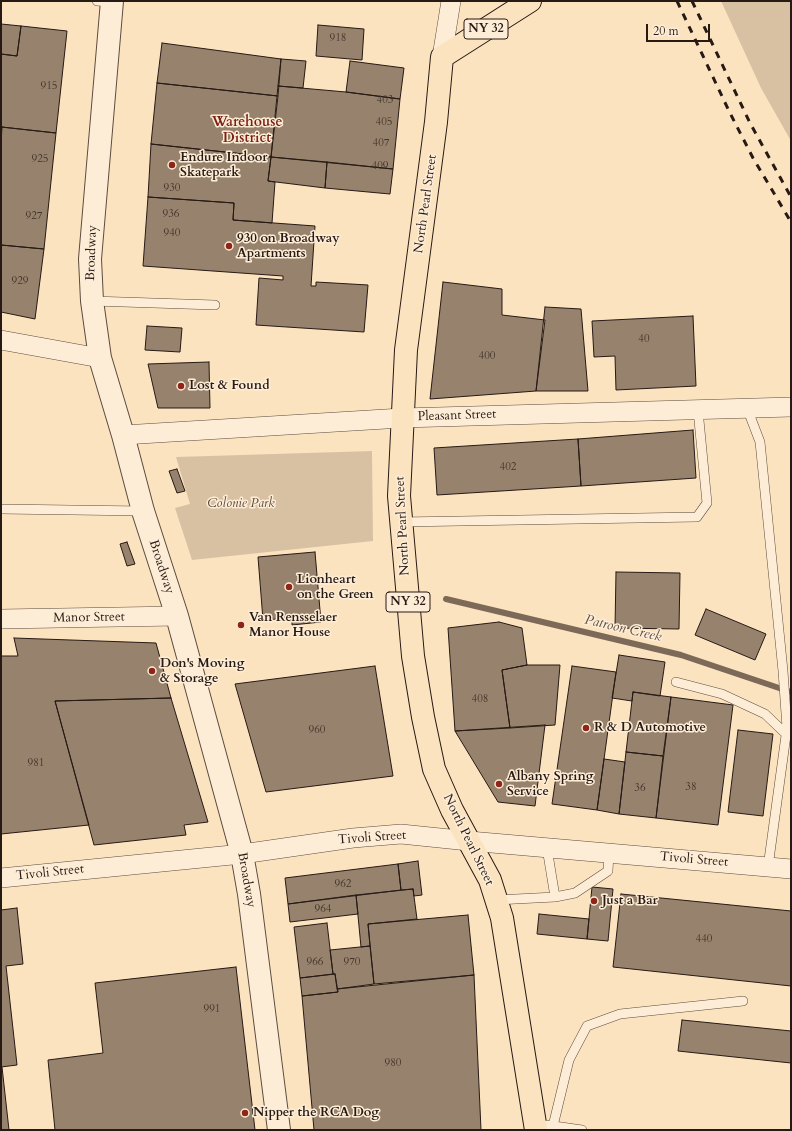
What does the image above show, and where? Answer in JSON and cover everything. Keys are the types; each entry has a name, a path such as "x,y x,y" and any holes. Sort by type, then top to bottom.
{"main road":[{"name":"NY 32","path":"442,58 530,1"},
{"name":"North Pearl Street","path":"442,58 436,122 406,350 398,496 413,656 423,717 434,769 452,810 490,880 502,918 542,1127"}],"street":[{"path":"442,58 451,1"},
{"name":"Broadway","path":"107,2 90,259 92,301 100,358 123,435 143,511 177,616 242,854 249,894 279,1130"},
{"path":"1,340 100,358"},
{"name":"Pleasant Street","path":"123,435 402,418 791,407"},
{"name":"Manor Street","path":"1,619 177,616"},
{"name":"Tivoli Street","path":"1,878 242,854 353,838 401,834 791,869"}],"lane":[{"path":"92,301 215,305"},
{"path":"747,408 760,442 783,671 786,731 768,867"},
{"path":"401,522 697,517 707,503 698,410"},
{"path":"1,509 143,511"},
{"path":"676,682 722,694 765,714 786,731"},
{"path":"547,848 555,897"},
{"path":"496,900 555,897 575,893 608,871 609,853"},
{"path":"582,1130 542,1127 569,1060 587,1026 620,1014 743,1001"}],"green space":[{"path":"721,1 791,1 791,141 761,88"},
{"name":"Colonie Park","path":"372,451 373,541 192,560 175,508 190,504 176,457"}],"building":[{"path":"1,24 21,26 17,56 1,54"},
{"path":"318,25 364,29 362,60 316,56"},
{"path":"21,26 67,31 56,133 1,127 1,54 17,56"},
{"path":"162,43 281,59 278,96 157,83"},
{"path":"281,59 306,61 303,88 278,86"},
{"path":"350,61 404,68 400,99 346,92"},
{"path":"157,83 278,96 271,157 151,144"},
{"path":"278,86 346,92 400,99 393,169 271,157"},
{"path":"2,127 56,133 44,249 1,245"},
{"path":"151,144 271,157 268,181 275,182 272,223 233,220 234,203 148,197"},
{"path":"271,157 327,162 325,188 268,181"},
{"path":"327,162 393,169 390,194 325,188"},
{"name":"930 on Broadway Apartments","path":"148,197 234,203 233,220 315,226 311,286 316,286 316,282 368,285 364,332 256,325 259,278 283,280 283,276 143,266"},
{"path":"1,245 44,249 35,319 1,312"},
{"path":"443,282 502,289 502,315 545,320 536,391 430,399"},
{"path":"545,307 581,309 588,391 536,391"},
{"path":"693,316 696,386 616,390 615,356 594,357 592,321"},
{"path":"147,326 182,328 180,352 145,350"},
{"name":"Lost & Found","path":"209,362 210,408 158,408 148,364"},
{"path":"693,430 696,478 581,486 578,439"},
{"path":"578,439 581,486 437,495 434,448"},
{"path":"177,469 185,491 177,493 169,471"},
{"path":"127,542 135,564 127,566 120,544"},
{"name":"Lionheart on the Green","path":"315,552 321,622 292,625 292,618 263,620 258,557"},
{"path":"616,572 680,573 679,629 615,628"},
{"path":"706,609 766,634 755,660 695,635"},
{"path":"499,622 522,628 527,665 502,670 510,728 455,731 448,628"},
{"path":"14,638 156,643 171,698 55,701 89,825 1,834 1,656 18,656"},
{"path":"619,655 665,662 660,696 633,692 632,701 612,698"},
{"path":"527,665 560,665 555,725 510,728 502,670"},
{"path":"375,666 393,776 266,792 235,684"},
{"name":"R & D Automotive","path":"572,666 616,672 597,810 552,804"},
{"path":"633,692 671,697 663,756 626,752"},
{"path":"671,697 733,705 718,825 656,818"},
{"path":"171,698 208,822 184,825 186,835 94,845 55,701"},
{"path":"545,725 535,806 498,802 455,731"},
{"path":"738,730 773,734 763,816 728,812"},
{"path":"626,752 663,756 656,818 619,814"},
{"path":"604,759 625,762 619,814 597,810"},
{"path":"418,861 422,895 414,896 413,889 401,890 398,864"},
{"path":"398,864 401,890 288,904 285,878"},
{"path":"592,887 613,889 608,941 587,939"},
{"path":"413,889 417,919 368,924 370,946 361,947 356,895"},
{"path":"621,894 791,911 791,986 613,967"},
{"path":"356,895 358,914 290,922 288,904"},
{"path":"17,908 23,964 6,966 17,1065 1,1067 1,910"},
{"path":"539,914 589,919 587,939 537,934"},
{"path":"468,915 474,975 374,984 368,924"},
{"path":"327,923 333,974 300,978 294,927"},
{"path":"370,946 374,984 337,989 335,974 333,974 330,950"},
{"path":"236,967 255,1130 55,1130 48,1060 103,1053 95,983"},
{"path":"335,974 338,992 302,996 300,978"},
{"path":"474,975 481,1130 314,1130 302,996 338,992 337,989"},
{"path":"682,1020 791,1031 791,1063 678,1051"},
{"path":"2,1067 9,1130 1,1130"}],"waterway":[{"name":"Patroon Creek","path":"446,599 681,655 791,692"}],"railway":[{"path":"677,1 753,158 791,222"},
{"path":"692,1 750,123 791,197"}],"place":[{"name":"Endure Indoor Skatepark","path":"172,165"},
{"name":"930 on Broadway Apartments","path":"229,246"},
{"name":"Lost & Found","path":"181,386"},
{"name":"Lionheart on the Green","path":"289,587"},
{"name":"Van Rensselaer Manor House","path":"241,625"},
{"name":"Don's Moving & Storage","path":"152,671"},
{"name":"R & D Automotive","path":"586,728"},
{"name":"Albany Spring Service","path":"499,784"},
{"name":"Just a Bar","path":"594,901"},
{"name":"Nipper the RCA Dog","path":"245,1113"}],"district":[{"name":"Warehouse District","path":"247,132"}]}
